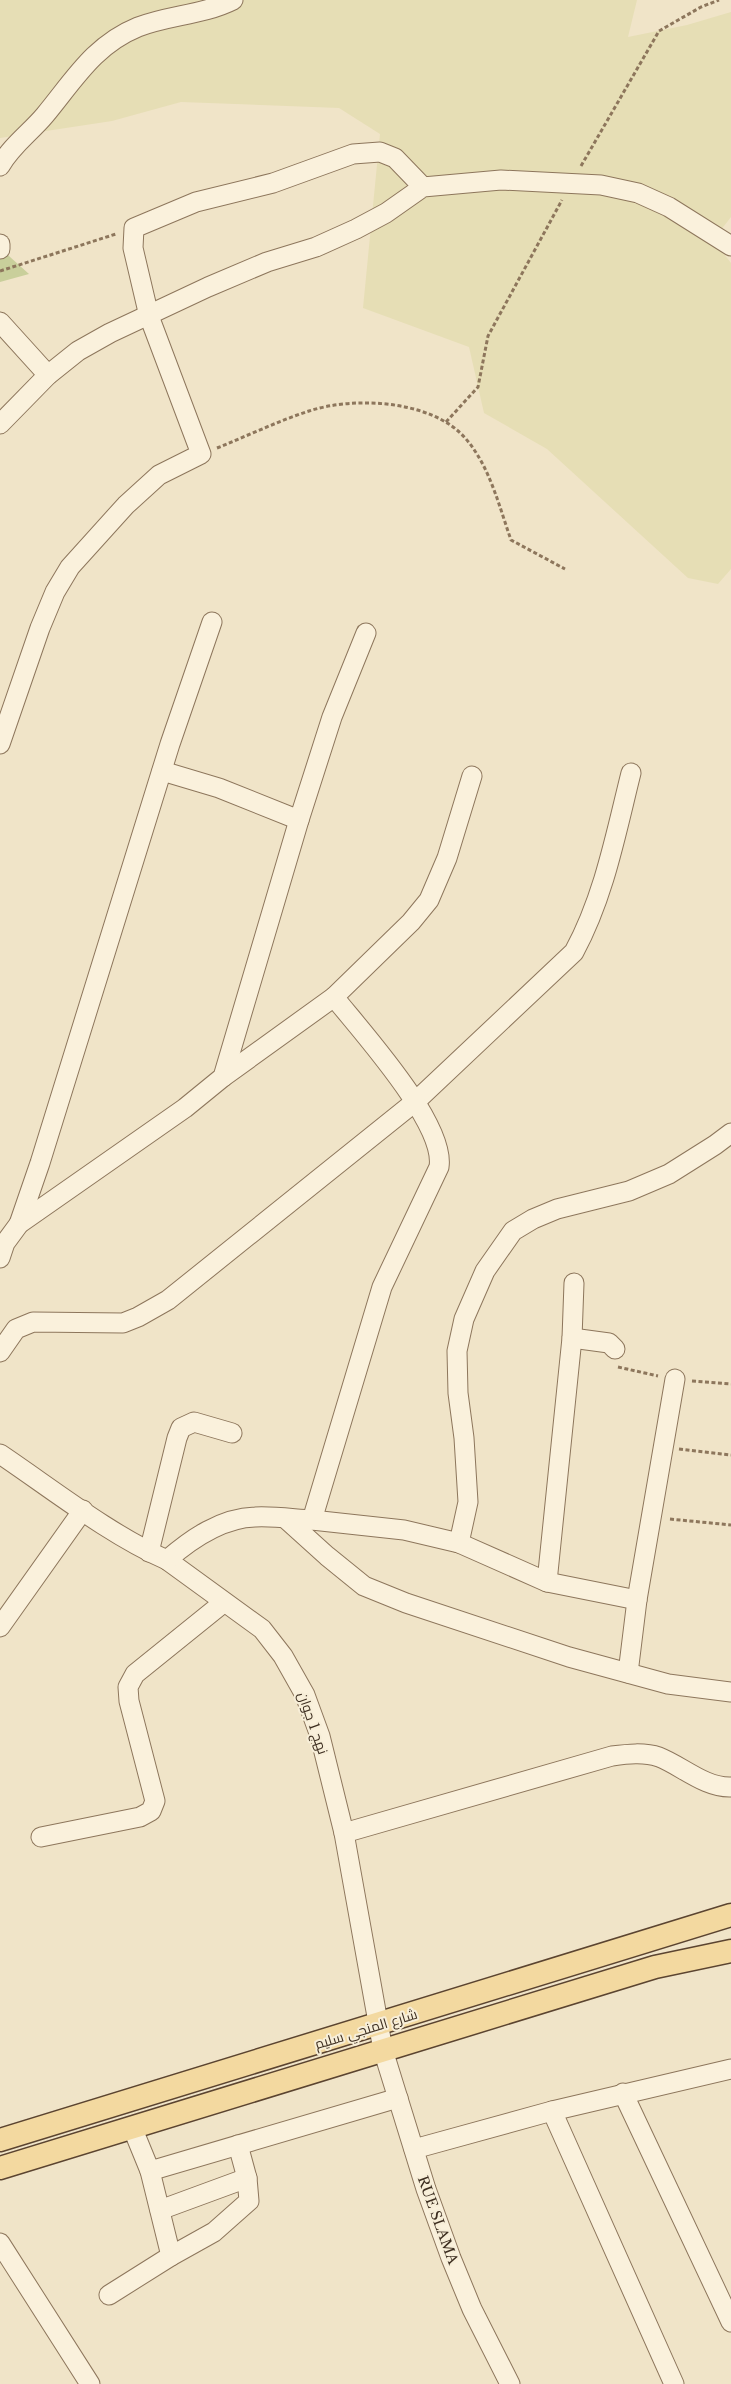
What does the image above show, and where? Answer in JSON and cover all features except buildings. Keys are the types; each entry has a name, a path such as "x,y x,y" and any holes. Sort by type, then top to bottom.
{"main road":[{"name":"شارع المنجي سليم","path":"0,2140 377,2026 731,1915"},
{"name":"شارع المنجي سليم","path":"0,2168 655,1966 731,1951"}],"street":[{"path":"0,166 8,152 44,116 91,57 104,46 140,26 220,6 233,0"},
{"path":"0,744 40,628 55,592 70,567 126,505 159,475 201,454 149,316 133,248 134,228 196,202 273,183 353,154 380,152 395,158 423,187"},
{"path":"0,424 48,375 78,351 110,333 208,287 267,262 316,247 356,229 386,213 423,187 501,180 601,184 638,193 669,207 731,246"},
{"path":"0,244 0,250"},
{"path":"0,322 48,375"},
{"path":"0,1258 5,1244 19,1224 40,1163 162,771 212,622"},
{"path":"223,1077 298,820 332,717 366,633"},
{"path":"162,771 219,788 298,820"},
{"path":"0,1352 16,1329 33,1322 123,1323 168,1300 416,1100 574,952 589,925 616,833 631,773"},
{"path":"19,1224 185,1108 223,1077 334,997 411,922 429,900 447,858 472,776"},
{"path":"312,1520 382,1287 439,1166 439,1151 416,1100 334,997"},
{"path":"459,1543 468,1502 464,1438 458,1393 457,1351 464,1318 485,1271 513,1231 533,1219 557,1209 628,1191 669,1174 731,1133"},
{"path":"547,1582 572,1338 574,1282"},
{"path":"572,1338 609,1343 615,1349"},
{"path":"628,1673 637,1600 675,1379"},
{"path":"149,1552 181,1428 194,1422 232,1433"},
{"name":"نهج 1 جوان","path":"0,1454 149,1552 167,1560 223,1603 262,1629 283,1656 305,1695 320,1736 344,1832 377,2026 383,2050"},
{"path":"0,1627 83,1510"},
{"path":"167,1560 184,1545 220,1525 254,1517 312,1520 404,1530 459,1543 547,1582 637,1600"},
{"path":"286,1519 364,1586 406,1603 569,1657 668,1684 731,1692"},
{"path":"41,1837 140,1817 150,1811 155,1801 129,1701 128,1688 135,1674 223,1603"},
{"path":"344,1832 612,1756 634,1753 658,1757 706,1781 731,1787"},
{"name":"RUE SLAMA","path":"383,2050 426,2188 451,2258 502,2380"},
{"path":"414,2149 552,2110 731,2069"},
{"path":"623,2093 731,2322"},
{"path":"150,2171 398,2098"},
{"path":"552,2110 674,2384"},
{"path":"132,2127 150,2171 171,2256"},
{"path":"109,2295 171,2256 214,2232 249,2201 247,2178 238,2145"},
{"path":"160,2210 247,2178"},
{"path":"0,2243 90,2384"}],"path":[{"path":"0,271 134,228"},
{"path":"201,454 310,410 345,403 413,407 446,422 466,438 484,466 511,540 565,568"},
{"path":"615,1349 612,1366 675,1379 731,1384"},
{"path":"664,1447 731,1455"},
{"path":"651,1517 731,1526"}],"shaded area":[{"path":"0,0 637,0 628,37 687,25 731,12 731,217 713,240 731,263 731,569 718,584 688,578 547,449 484,413 469,347 363,308 380,134 339,108 181,102 112,121 0,138"}],"green space":[{"path":"0,248 29,274 0,282"}]}
